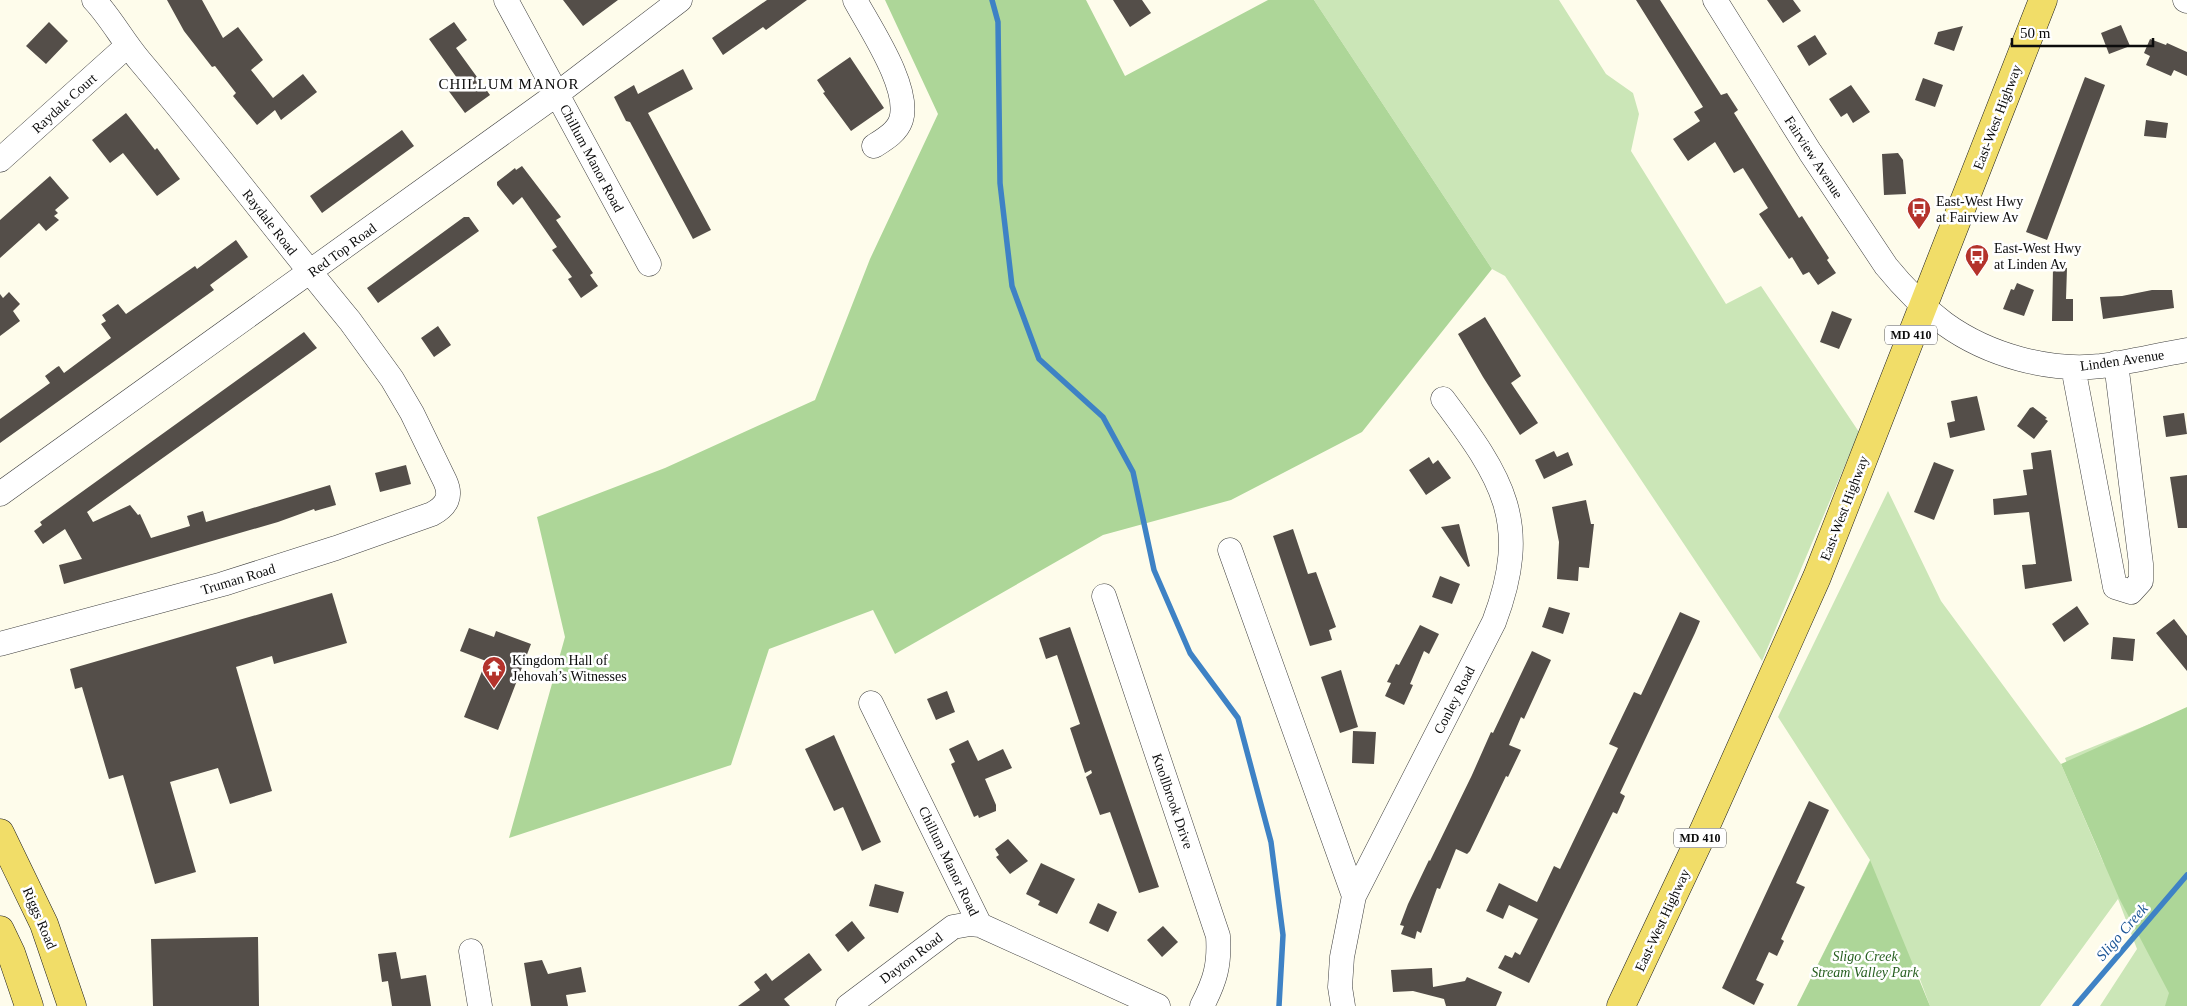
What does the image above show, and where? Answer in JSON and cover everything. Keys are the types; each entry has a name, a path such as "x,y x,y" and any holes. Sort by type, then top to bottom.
{"main road":[{"name":"East-West Highway","path":"1621,1006 1704,830 1817,577 2043,0"},
{"name":"Riggs Road","path":"0,833 20,872 57,959 72,1006"},
{"path":"29,1006 6,957 57,959"}],"street":[{"name":"Raydale Road","path":"94,0 102,8 128,46 350,321 392,380 412,413 445,481"},
{"name":"Chillum Manor Road","path":"506,0 649,264"},
{"name":"Red Top Road","path":"0,494 557,94 680,0"},
{"path":"855,0 893,70 901,92 901,119 894,132 874,146"},
{"name":"Fairview Avenue","path":"1715,0 1810,152 1886,266 1923,304"},
{"name":"Raydale Court","path":"0,160 128,46"},
{"name":"Linden Avenue","path":"1923,304 1946,324 1981,344 2025,359 2073,367 2116,363 2187,350"},
{"path":"2073,367 2115,587 2131,592 2141,581 2141,564 2116,363"},
{"name":"Conley Road","path":"1342,1006 1340,986 1342,957 1354,896 1494,622 1508,580 1511,540 1510,520 1497,478 1476,444 1443,399"},
{"name":"Truman Road","path":"0,644 223,584 336,548 432,514 441,509 446,503 448,489 445,481"},
{"path":"1230,550 1354,896"},
{"name":"Knollbrook Drive","path":"1104,596 1210,906 1218,936 1219,964 1214,984 1202,1006"},
{"name":"Chillum Manor Road","path":"871,703 980,925 1158,1006"},
{"name":"Dayton Road","path":"848,1006 953,927 970,924 980,925"},
{"path":"471,951 480,1006"}],"green space":[{"path":"885,0 1086,0 1125,76 1268,0 1314,0 1492,269 1362,432 1231,500 1103,535 895,654 873,610 769,649 731,765 509,838 565,637 537,517 665,468 815,400 870,259 938,114"},
{"path":"1314,0 1559,0 1606,74 1633,93 1639,114 1631,151 1726,304 1761,286 1859,432 1762,661 1505,276 1492,269"},
{"path":"1888,491 1941,601 2061,764 2104,864 2065,758 2187,709 2187,1006 2100,1006 2137,949 2118,899 2040,1006 1930,1006 1918,974 1797,1006 1870,860 1778,717"},
{"path":"2187,707 2187,1006 2165,1006 2169,993 2119,898 2061,764"},
{"name":"Sligo Creek Stream Valley Park","path":"1870,861 1930,1006 1797,1006"}],"building":[{"path":"167,0 202,0 223,38 238,27 263,60 251,70 273,98 303,74 317,92 281,120 275,110 257,125 233,96 236,93 215,66 212,67 184,31"},
{"path":"563,0 618,0 583,26"},
{"path":"767,0 807,0 766,30 763,27 723,55 712,38"},
{"path":"1113,0 1142,0 1151,13 1130,27"},
{"path":"1636,0 1660,0 1721,95 1727,93 1738,110 1734,113 1799,218 1802,216 1829,258 1827,260 1836,273 1818,285 1809,272 1803,275 1792,257 1789,259 1759,214 1768,208 1743,168 1734,173 1715,142 1688,161 1673,139 1700,121 1694,112 1703,107"},
{"path":"1767,0 1793,0 1801,11 1783,23"},
{"path":"49,22 68,41 46,64 26,46"},
{"path":"454,22 467,40 456,48 490,95 465,113 445,86 457,78 429,39"},
{"path":"2121,25 2130,46 2109,54 2101,33"},
{"path":"1963,26 1954,51 1934,44 1938,32"},
{"path":"1815,35 1827,54 1809,66 1797,46"},
{"path":"2150,39 2166,45 2167,43 2187,52 2187,76 2174,70 2171,76 2146,65 2150,56 2144,53"},
{"path":"850,57 884,108 851,131 823,93 825,92 817,80"},
{"path":"683,69 693,89 648,113 711,230 693,239 630,122 626,121 614,97 634,85 638,94"},
{"path":"2085,77 2105,85 2047,240 2026,232"},
{"path":"1923,78 1943,85 1935,107 1915,100"},
{"path":"1851,85 1870,112 1853,123 1847,113 1841,117 1829,99"},
{"path":"126,113 155,150 157,148 180,179 157,196 123,153 110,163 92,140"},
{"path":"2146,120 2168,123 2166,138 2144,136"},
{"path":"402,130 414,146 322,213 310,196"},
{"path":"1898,153 1903,160 1906,194 1884,195 1882,154"},
{"path":"522,166 561,217 556,220 593,273 590,275 598,286 581,298 568,279 572,277 552,250 557,247 522,197 513,205 497,185 497,182 515,168 516,170"},
{"path":"50,176 69,198 55,210 58,213 54,216 59,220 46,231 39,223 0,258 0,220"},
{"path":"464,217 469,217 479,231 378,303 367,288"},
{"path":"236,240 248,257 210,285 214,290 0,443 0,419 50,383 45,376 59,366 64,373 111,338 101,324 106,321 102,315 118,304 126,314 195,266 197,269"},
{"path":"2053,268 2067,268 2066,299 2073,299 2073,321 2052,321"},
{"path":"2017,283 2034,290 2024,316 2003,309 2011,289 2014,290"},
{"path":"2152,290 2172,290 2174,308 2103,319 2100,297 2122,296"},
{"path":"9,292 20,304 13,311 20,321 0,336 0,294 3,298"},
{"path":"1832,311 1852,319 1839,349 1820,342"},
{"path":"1485,317 1521,376 1511,383 1538,423 1520,435 1458,334"},
{"path":"438,326 451,345 434,357 421,338"},
{"path":"304,332 317,348 87,512 93,522 130,505 138,515 140,514 151,538 190,526 187,516 203,511 206,522 330,485 336,505 315,511 314,509 278,522 64,584 59,565 82,559 65,529 43,544 34,531 42,525 40,522"},
{"path":"1977,396 1985,430 1950,438 1947,423 1955,421 1951,401"},
{"path":"2033,407 2047,418 2045,419 2048,421 2034,439 2017,426 2030,408"},
{"path":"2184,413 2187,434 2166,437 2163,416"},
{"path":"2051,450 2072,581 2025,589 2022,565 2036,564 2029,512 1994,515 1993,499 2027,495 2023,470 2033,469 2031,453"},
{"path":"1554,451 1557,457 1568,452 1573,465 1544,479 1535,460"},
{"path":"1429,457 1433,464 1438,460 1451,478 1426,495 1409,470"},
{"path":"1934,462 1954,470 1934,520 1914,512"},
{"path":"406,465 411,484 380,492 375,473"},
{"path":"2187,475 2187,528 2178,528 2170,477"},
{"path":"1586,500 1591,524 1594,524 1589,568 1579,567 1578,581 1557,579 1559,542 1552,507"},
{"path":"1459,524 1470,566 1468,567 1441,527"},
{"path":"1293,529 1308,574 1316,572 1336,627 1329,630 1332,640 1310,646 1273,536"},
{"path":"1440,576 1460,584 1452,604 1432,597"},
{"path":"332,593 347,643 274,664 272,656 236,667 272,791 230,804 218,768 170,782 196,872 155,884 123,775 109,779 82,687 75,689 70,669"},
{"path":"2077,606 2089,624 2064,642 2052,624"},
{"path":"1549,607 1570,613 1563,634 1542,627"},
{"path":"1680,612 1700,621 1620,793 1625,796 1617,814 1613,812 1529,983 1498,968 1505,955 1512,958 1515,952 1520,955 1538,919 1509,905 1503,919 1486,911 1499,883 1537,902 1554,866 1560,869 1618,748 1609,744 1634,692 1641,695"},
{"path":"2174,619 2187,636 2187,671 2156,633"},
{"path":"1420,625 1439,634 1429,654 1424,651 1410,684 1413,685 1404,705 1385,696 1391,683 1387,682 1396,664 1399,665"},
{"path":"1070,627 1159,887 1139,893 1110,812 1100,815 1086,777 1092,773 1091,770 1085,773 1070,728 1080,724 1057,655 1046,659 1039,638"},
{"name":"Kingdom Hall of Jehovah’s Witnesses","path":"469,628 494,637 496,631 531,644 498,730 464,717 486,661 460,651"},
{"path":"2113,637 2135,639 2133,661 2111,659"},
{"path":"1532,651 1551,660 1524,719 1521,717 1509,745 1521,750 1508,777 1506,776 1470,851 1467,854 1456,849 1440,889 1437,888 1421,933 1417,931 1415,939 1401,934 1404,926 1400,925 1408,904"},
{"path":"1341,670 1358,727 1340,733 1321,677"},
{"path":"947,691 955,712 936,720 927,699"},
{"path":"1353,731 1376,732 1374,764 1352,763"},
{"path":"834,735 881,842 862,851 843,807 834,811 805,749"},
{"path":"968,740 978,761 1003,749 1012,768 985,779 996,805 996,811 979,818 978,815 974,817 951,764 955,762 949,749"},
{"path":"1809,801 1829,810 1796,883 1805,887 1781,939 1784,941 1777,956 1769,952 1756,980 1764,984 1754,1005 1722,988"},
{"path":"1008,839 1028,861 1010,874 996,857 999,855 995,849"},
{"path":"1041,863 1075,879 1057,914 1038,905 1040,901 1026,894"},
{"path":"875,884 904,892 898,913 869,906"},
{"path":"1098,903 1117,912 1108,932 1089,923"},
{"path":"852,921 865,938 848,952 835,935"},
{"path":"1163,926 1178,942 1162,957 1147,940"},
{"path":"258,937 259,1006 153,1006 151,939"},
{"path":"396,952 401,979 426,975 431,1006 392,1006 388,981 382,982 378,954"},
{"path":"809,953 822,970 784,999 790,1006 738,1006 760,990 754,982 766,973 772,981"},
{"path":"542,960 548,974 581,967 586,992 566,995 568,1006 531,1006 524,963"},
{"path":"1432,968 1433,987 1465,981 1467,977 1502,992 1496,1006 1446,1006 1444,999 1413,991 1393,992 1391,970"}],"waterway":[{"path":"992,0 998,22 1000,183 1012,286 1039,359 1103,417 1133,472 1154,570 1190,653 1238,718 1271,842 1283,935 1279,1006"},
{"name":"Sligo Creek","path":"2075,1006 2187,875"}],"place":[{"name":"East-West Hwy at Fairview Av","path":"1919,230"},
{"name":"East-West Hwy at Linden Av","path":"1977,277"},
{"name":"Kingdom Hall of Jehovah’s Witnesses","path":"494,689"}],"district":[{"name":"CHILLUM MANOR","path":"509,84"}]}
